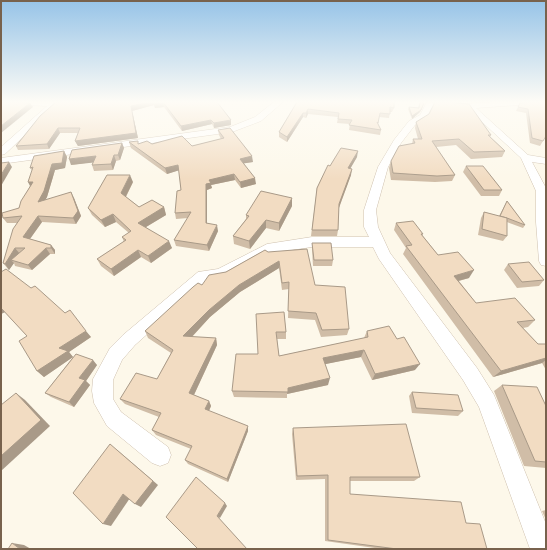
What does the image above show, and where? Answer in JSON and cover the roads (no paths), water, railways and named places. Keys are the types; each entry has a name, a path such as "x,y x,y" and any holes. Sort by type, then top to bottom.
{"street":[{"path":"1,152 27,128"},
{"path":"1,161 235,128"},
{"path":"408,128 397,142 383,168 370,210 371,227 377,242 416,301 470,374 488,402 543,549"},
{"path":"490,128 525,157 544,191 546,260"},
{"path":"525,157 546,161"},
{"path":"160,455 114,419 104,403 102,391 103,379 116,354 130,340 203,276 221,274 267,249 312,242 377,242"}]}
